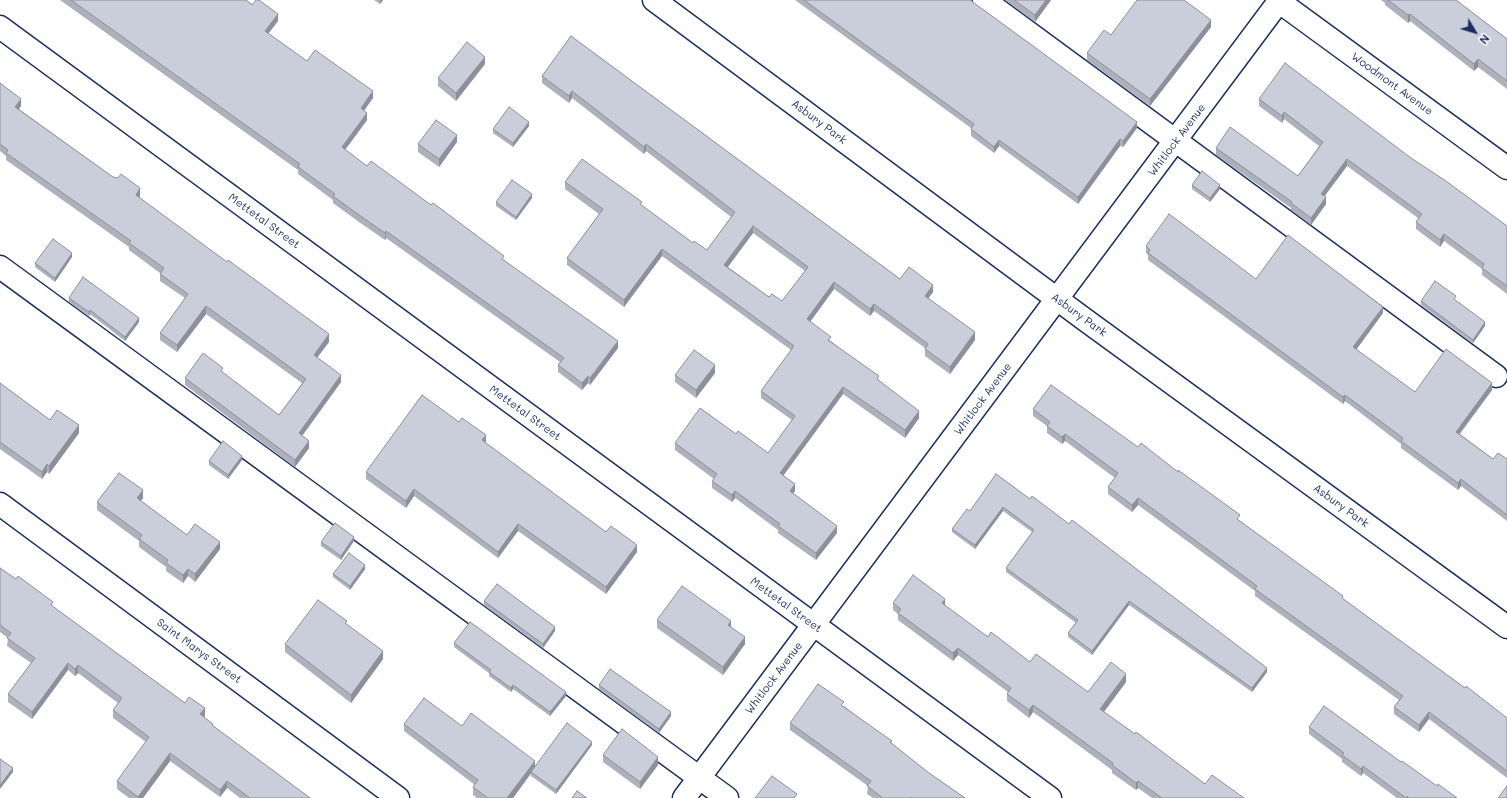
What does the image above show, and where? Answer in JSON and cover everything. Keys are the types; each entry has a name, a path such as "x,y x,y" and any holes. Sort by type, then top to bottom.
{"street":[{"name":"Asbury Park","path":"654,0 1057,299 1507,627"},
{"path":"984,0 1496,376"},
{"name":"Whitlock Avenue","path":"684,798 1176,141 1279,0"},
{"name":"Woodmont Avenue","path":"1279,0 1507,168"},
{"name":"Mettetal Street","path":"0,27 1050,798"},
{"path":"0,267 727,798"},
{"name":"Saint Marys Street","path":"0,504 398,798"}],"building":[{"path":"71,0 246,0 252,5 256,0 259,0 278,14 265,31 307,61 315,50 373,91 361,108 367,113 342,147 367,166 371,161 431,205 433,203 504,256 502,259 618,341 590,378 588,376 582,383 558,365 564,358 386,231 385,233 359,215 333,196 335,194 298,167 300,164"},
{"path":"804,0 970,0 1137,122 1123,141 1120,139 1078,197 999,140 994,147 971,129 974,124"},
{"path":"1014,0 1046,0 1035,15"},
{"path":"1137,0 1184,0 1211,20 1150,99 1087,53 1104,30 1111,35"},
{"path":"1388,0 1456,0 1507,39 1507,81 1478,59 1474,64 1410,14 1408,15"},
{"path":"571,36 900,279 909,267 933,285 925,296 975,332 950,367 925,349 928,344 874,304 870,309 834,282 807,319 831,337 828,340 879,376 877,379 919,411 905,430 843,387 780,473 795,484 790,491 837,526 816,553 778,526 780,524 735,491 732,495 712,481 717,474 675,443 700,408 736,434 738,431 768,453 795,416 761,391 794,346 662,249 624,300 567,258 603,209 565,182 582,159 642,202 640,204 693,243 694,241 707,250 735,212 646,144 644,147 572,91 569,96 542,76","holes":["753,226 808,267 782,301 772,294 769,297 724,265"]},
{"path":"467,42 485,57 456,93 438,78"},
{"path":"1285,63 1411,158 1446,181 1507,226 1507,286 1482,268 1484,264 1444,234 1440,240 1416,222 1422,214 1347,159 1321,194 1326,197 1311,218 1291,203 1292,202 1216,148 1230,127 1298,176 1323,142 1284,112 1282,116 1259,99"},
{"path":"0,83 21,99 15,107 113,177 118,178 121,174 140,188 136,195 329,334 314,355 341,375 299,433 309,441 295,460 185,378 203,353 223,368 221,371 279,415 306,379 206,306 177,345 160,333 188,294 160,274 164,268 129,243 131,241 6,153 8,150 0,144"},
{"path":"509,107 529,122 513,143 493,129"},
{"path":"436,120 457,135 439,159 418,144"},
{"path":"1202,171 1220,185 1210,198 1192,185"},
{"path":"512,180 532,194 516,217 496,202"},
{"path":"1169,214 1256,279 1288,235 1383,307 1353,347 1415,392 1446,349 1492,383 1456,432 1493,459 1498,453 1507,459 1507,515 1461,479 1458,483 1401,441 1403,438 1345,395 1343,397 1148,253 1150,250 1146,246"},
{"path":"53,239 72,253 55,278 35,263"},
{"path":"83,277 139,318 125,337 90,310 89,312 69,298"},
{"path":"1435,281 1456,296 1454,299 1485,322 1473,340 1421,301"},
{"path":"694,350 715,365 696,390 675,375"},
{"path":"0,383 50,420 57,410 79,425 49,466 47,464 42,472 0,442"},
{"path":"1051,385 1138,447 1141,443 1178,472 1178,470 1240,515 1237,519 1343,596 1342,598 1465,688 1466,686 1507,718 1507,771 1429,712 1419,725 1394,707 1403,696 1255,589 1257,586 1138,498 1132,505 1108,487 1118,473 1065,434 1062,437 1047,426 1050,422 1033,409"},
{"path":"422,395 459,422 462,418 486,435 482,440 606,532 611,526 637,545 606,587 518,524 498,552 414,489 406,501 366,472"},
{"path":"223,441 242,456 228,475 209,461"},
{"path":"119,473 143,490 137,498 187,535 195,524 220,542 195,574 188,569 183,575 166,563 168,560 139,539 142,535 97,502"},
{"path":"996,474 1030,499 1032,496 1069,524 1072,520 1267,668 1252,688 1129,601 1092,651 1068,633 1078,620 1006,568 1034,530 1003,507 975,545 952,529 967,509 970,511"},
{"path":"335,523 354,537 341,556 321,542"},
{"path":"349,553 365,565 350,586 333,574"},
{"path":"0,568 16,579 18,576 53,602 51,605 185,703 189,697 205,708 200,714 213,724 212,725 310,798 250,798 227,781 220,790 170,753 138,797 117,781 149,737 113,710 122,698 78,665 75,669 68,663 32,712 8,694 35,658 7,638 11,633 0,625"},
{"path":"913,575 945,599 942,603 988,637 991,632 1030,662 1036,654 1088,692 1111,662 1126,674 1100,709 1135,734 1136,732 1205,784 1212,775 1244,798 1162,798 1138,781 1136,783 1112,765 1113,763 1033,705 1029,710 1007,694 1011,688 958,648 953,653 898,613 901,609 893,603"},
{"path":"497,584 555,627 543,644 484,601"},
{"path":"682,586 731,621 728,625 745,637 723,667 657,620"},
{"path":"318,600 347,621 345,623 383,651 351,695 285,644"},
{"path":"470,622 566,692 550,712 513,685 511,688 489,672 491,670 454,643"},
{"path":"610,669 671,712 659,729 599,685"},
{"path":"818,684 844,702 841,705 892,741 890,742 929,773 965,798 883,798 867,786 871,781 790,723"},
{"path":"424,698 462,726 471,713 535,761 507,798 488,798 473,787 478,780 404,724"},
{"path":"1324,706 1401,762 1402,761 1437,786 1438,784 1457,798 1409,798 1407,796 1406,798 1363,766 1361,769 1342,755 1344,753 1309,727"},
{"path":"567,723 592,742 556,790 531,772"},
{"path":"622,729 658,757 640,782 603,755"},
{"path":"0,759 13,768 0,785"},
{"path":"772,776 797,794 794,798 755,798"},
{"path":"1507,786 1507,798 1498,798"},
{"path":"577,791 587,798 572,798"}]}
